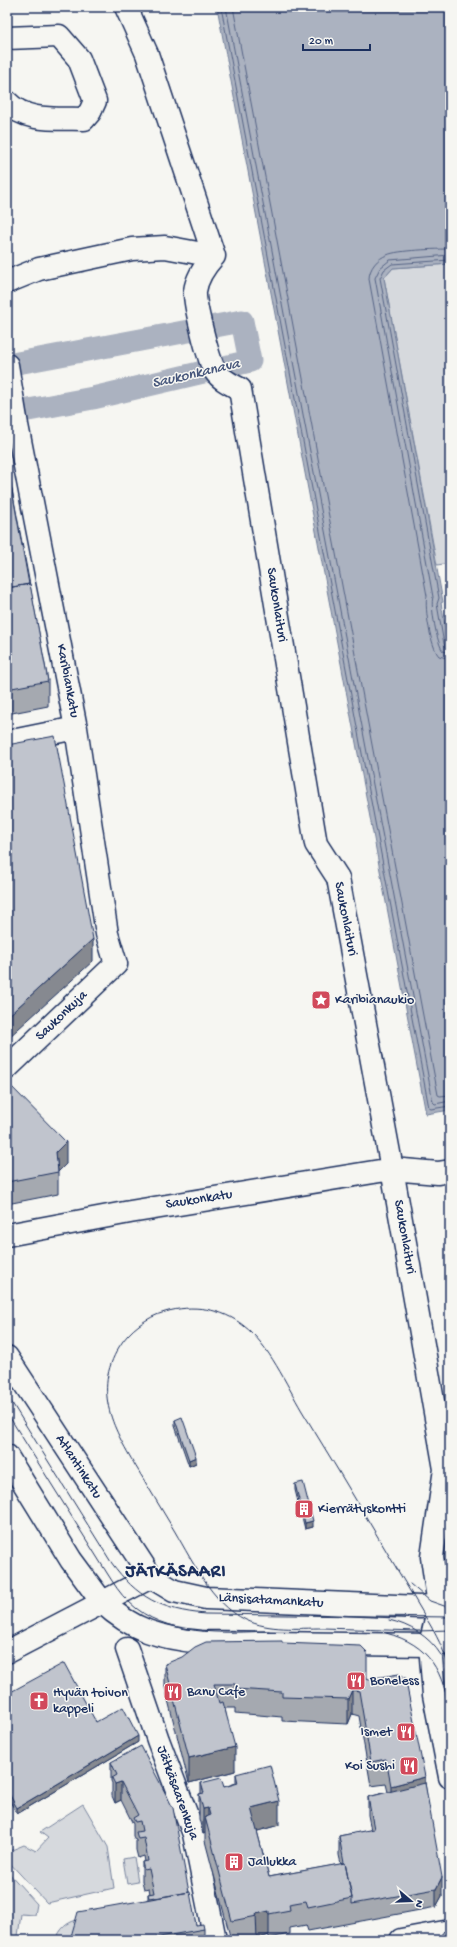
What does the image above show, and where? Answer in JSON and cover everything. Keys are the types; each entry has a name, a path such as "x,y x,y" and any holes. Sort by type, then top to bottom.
{"street":[{"path":"7,282 39,269 132,249 166,247 214,256 148,54 126,7"},
{"path":"7,38 59,36 79,59 95,101 90,112 84,119 34,117 15,111 7,102"},
{"name":"Saukonlaituri","path":"214,256 203,269 195,291 198,310 208,353 216,372 227,382 240,389 316,844 338,878 392,1169 445,1469 432,1557 446,1611"},
{"name":"Karibiankatu","path":"7,365 14,429 76,728 107,934 116,964"},
{"path":"7,742 76,728"},
{"name":"Saukonkuja","path":"7,1068 116,964"},
{"name":"Saukonkatu","path":"7,1235 130,1212 392,1169 438,1173 450,1171"},
{"name":"Atlantinkatu","path":"7,1356 151,1577"},
{"path":"7,1456 71,1560 102,1602 112,1612 135,1627 171,1639 201,1642 440,1644"},
{"path":"7,1652 151,1577"},
{"name":"Länsisatamankatu","path":"151,1577 174,1591 206,1598 412,1607 446,1611"},
{"path":"446,1611 440,1644 434,1695 450,1777"},
{"name":"Jätkäsaarenkuja","path":"127,1649 158,1740 194,1834 215,1940"},
{"path":"401,1940 450,1931"}],"shaded area":[{"path":"450,264 450,563 437,565 384,278 393,268"},
{"path":"83,1804 108,1847 114,1888 47,1903 7,1860 7,1852 24,1845 36,1851 48,1838 40,1832"},
{"path":"134,1857 138,1882 127,1884 123,1859"},
{"path":"7,1871 37,1904 35,1915 21,1914 18,1936 22,1936 22,1940 7,1940"},
{"path":"106,1916 76,1940 56,1940 64,1927 76,1920"}],"water":[{"path":"217,7 450,7 450,264 393,268 384,278 443,602 441,603 450,654 450,1110 426,1114"}],"building":[{"path":"7,463 29,584 7,588"},
{"path":"30,584 48,681 7,689 7,588"},
{"path":"55,736 93,939 7,1017 7,745"},
{"path":"7,1082 66,1142 56,1152 58,1172 7,1182"},
{"path":"182,1417 196,1457 189,1460 175,1420"},
{"name":"Kierrätyskontti","path":"303,1482 313,1521 305,1523 295,1484"},
{"path":"282,1641 282,1643 361,1646 367,1652 367,1679 399,1674 405,1677 425,1777 391,1786 386,1759 371,1762 359,1691 352,1690 348,1699 282,1697 282,1692 235,1689 235,1684 214,1684 219,1703 223,1702 235,1747 189,1758 165,1664 182,1657 195,1647 206,1642"},
{"path":"64,1663 96,1722 123,1707 138,1736 17,1808 7,1790 7,1694"},
{"path":"141,1746 173,1808 189,1892 149,1898 148,1894 154,1893 149,1869 144,1870 142,1862 148,1861 144,1838 138,1839 136,1832 142,1831 140,1821 135,1822 133,1818 138,1815 121,1782 115,1784 112,1778 117,1775 111,1762"},
{"path":"270,1765 279,1801 251,1808 269,1877 345,1863 352,1898 308,1907 306,1901 289,1904 290,1910 269,1914 269,1911 256,1914 257,1916 232,1921 205,1817 210,1815 208,1808 203,1809 199,1794 204,1793 201,1783 221,1778 224,1787 238,1783 236,1774"},
{"path":"425,1783 442,1877 436,1889 352,1904 339,1836 374,1829 368,1797"},
{"path":"190,1892 196,1925 203,1924 204,1929 154,1938 154,1940 70,1940 78,1912"},
{"path":"444,1931 450,1935 450,1940 432,1940 438,1939"}],"waterway":[{"name":"Saukonkanava","path":"7,365 242,321 250,361 93,398 7,414"}],"tram line":[{"path":"450,1630 417,1631 264,1626 246,1620 234,1613 222,1603 202,1578 129,1455 114,1425 109,1410 107,1380 111,1364 119,1347 128,1335 139,1325 158,1314 186,1308 206,1309 226,1315 244,1326 253,1334 269,1354 430,1624 433,1630 436,1636 442,1649 450,1669"},
{"path":"7,1395 111,1562 131,1585 152,1600 176,1609 205,1614 450,1617"},
{"path":"7,1413 112,1581 129,1602 143,1613 160,1622 177,1627 214,1632 269,1631"},
{"path":"410,1584 430,1601 450,1608"},
{"path":"389,1620 412,1628 418,1632 431,1642 441,1655"},
{"path":"386,1633 401,1638 414,1645 432,1662 439,1673 450,1714"}],"place":[{"name":"Karibianaukio","path":"321,1000"},
{"name":"Kierrätyskontti","path":"304,1509"},
{"name":"Boneless","path":"356,1681"},
{"name":"Banu Cafe","path":"173,1692"},
{"name":"Hyvän toivon kappeli","path":"39,1701"},
{"name":"Ismet","path":"406,1732"},
{"name":"Koi Sushi","path":"409,1766"},
{"name":"Jallukka","path":"234,1862"}],"district":[{"name":"JÄTKÄSAARI","path":"176,1572"}]}
